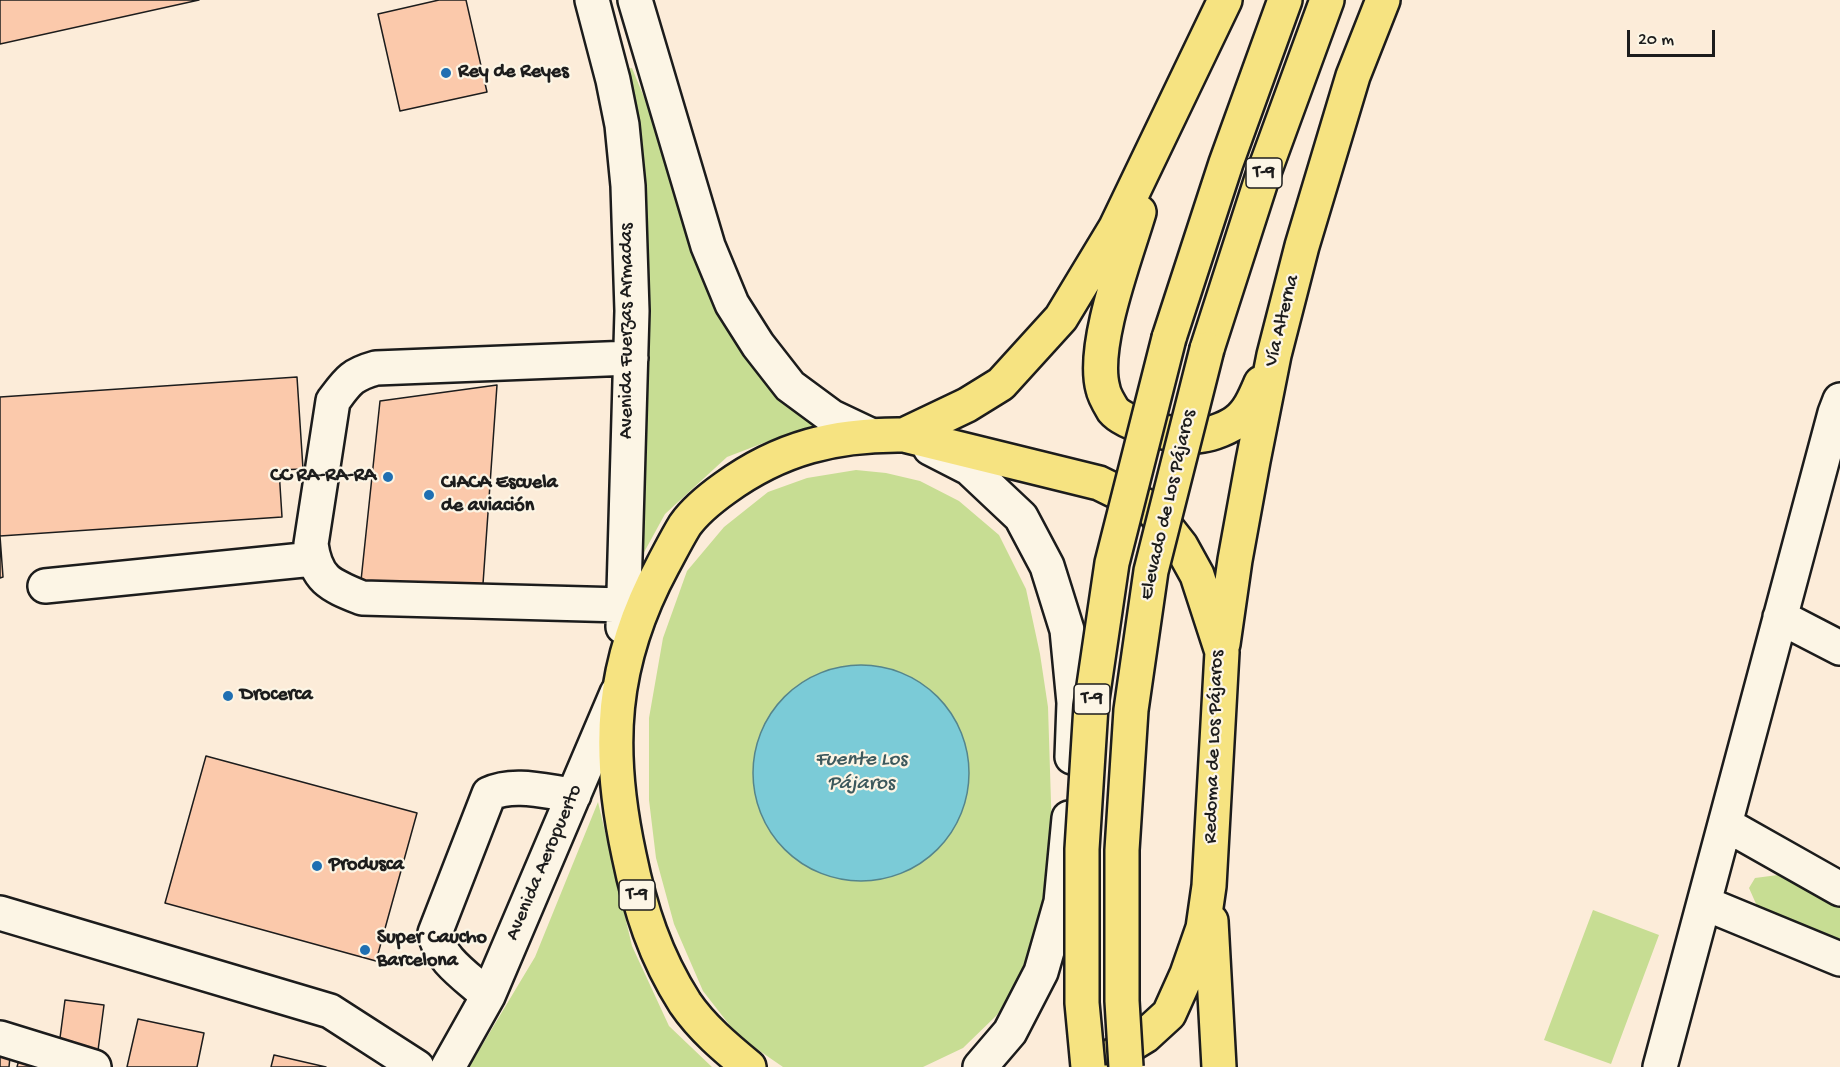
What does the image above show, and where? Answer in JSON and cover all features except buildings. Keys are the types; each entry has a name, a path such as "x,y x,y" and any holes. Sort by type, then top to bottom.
{"highway":[{"name":"T-9","path":"904,435 967,405 1001,384 1062,318 1116,227 1225,0"},
{"name":"Elevado de Los Pájaros","path":"1088,1067 1082,1003 1082,849 1091,706 1112,563 1169,338 1226,163 1285,0"},
{"name":"Elevado de Los Pájaros","path":"1126,1067 1122,1001 1122,850 1131,710 1150,571 1207,349 1263,175 1327,0"},
{"name":"Vía Alterna","path":"1222,652 1239,538 1274,355 1302,246 1353,76 1383,0"},
{"name":"T-9","path":"1168,119 1108,314 1100,363 1103,390 1114,411 1129,420 1162,433 1203,436 1237,422 1252,403 1274,355"},
{"name":"Redoma de Los Pájaros","path":"749,1067 718,1042 686,1004 658,954 638,900 616,780 615,737 621,677 647,595 686,524 714,496 747,471 788,452 825,441 870,435 904,435 1099,483 1152,509 1181,546 1197,575 1222,652 1209,886 1203,928 1187,974 1169,1014 1145,1036 1104,1061 1088,1067"},
{"name":"T-9","path":"1209,886 1220,1067"}],"street":[{"name":"Avenida Fuerzas Armadas","path":"592,0 622,125 628,186 632,311 621,677"},
{"name":"T-9","path":"635,0 708,246 732,304 758,345 790,386 832,417 870,435"},
{"path":"623,604 362,598 332,586 320,574 313,559 311,544 333,401 345,384 357,373 376,368 631,358"},
{"path":"1660,1067 1780,617 1838,410"},
{"name":"Redoma de Los Pájaros","path":"904,435 969,468 1021,517 1047,566 1067,630 1074,703 1069,830 1062,902 1041,972 1010,1032 980,1067"},
{"path":"45,586 313,559"},
{"path":"1780,617 1840,648"},
{"name":"Avenida Aeropuerto","path":"448,1067 488,996 621,677"},
{"path":"488,996 445,955 437,945 435,933 489,794 499,789 517,788 573,795"},
{"path":"1725,824 1840,889"},
{"path":"1704,903 1840,959"},
{"path":"0,913 330,1011 417,1067"},
{"path":"0,1038 94,1067"}],"green space":[{"path":"632,68 662,141 783,397 819,430 779,437 727,457 665,514 636,567 646,419 644,306 622,70"},
{"path":"856,470 886,473 920,481 959,501 999,535 1026,589 1040,654 1048,707 1052,834 1049,907 1025,975 997,1015 963,1048 923,1067 783,1067 738,1036 703,991 674,924 656,858 649,800 649,718 663,638 687,571 724,527 768,492 807,478"},
{"path":"598,802 632,946 669,1026 712,1067 469,1067 535,957"},
{"path":"1778,875 1840,907 1840,939 1757,906 1749,888 1755,878"},
{"path":"1593,910 1659,935 1611,1064 1544,1040"}],"water":[{"name":"Fuente Los Pájaros","path":"861,665 882,667 902,673 921,683 937,697 951,713 961,732 967,752 969,773 967,794 961,814 951,833 937,849 921,863 902,873 882,879 861,881 840,879 820,873 801,863 785,849 771,833 761,814 755,794 753,773 755,752 761,732 771,713 785,697 801,683 820,673 840,667"}],"place":[{"name":"Rey de Reyes","path":"446,73"},
{"name":"CC RA-RA-RA","path":"388,477"},
{"name":"CIACA Escuela de aviación","path":"429,495"},
{"name":"Drocerca","path":"228,696"},
{"name":"Produsca","path":"317,866"},
{"name":"Super Caucho Barcelona","path":"365,950"}]}
